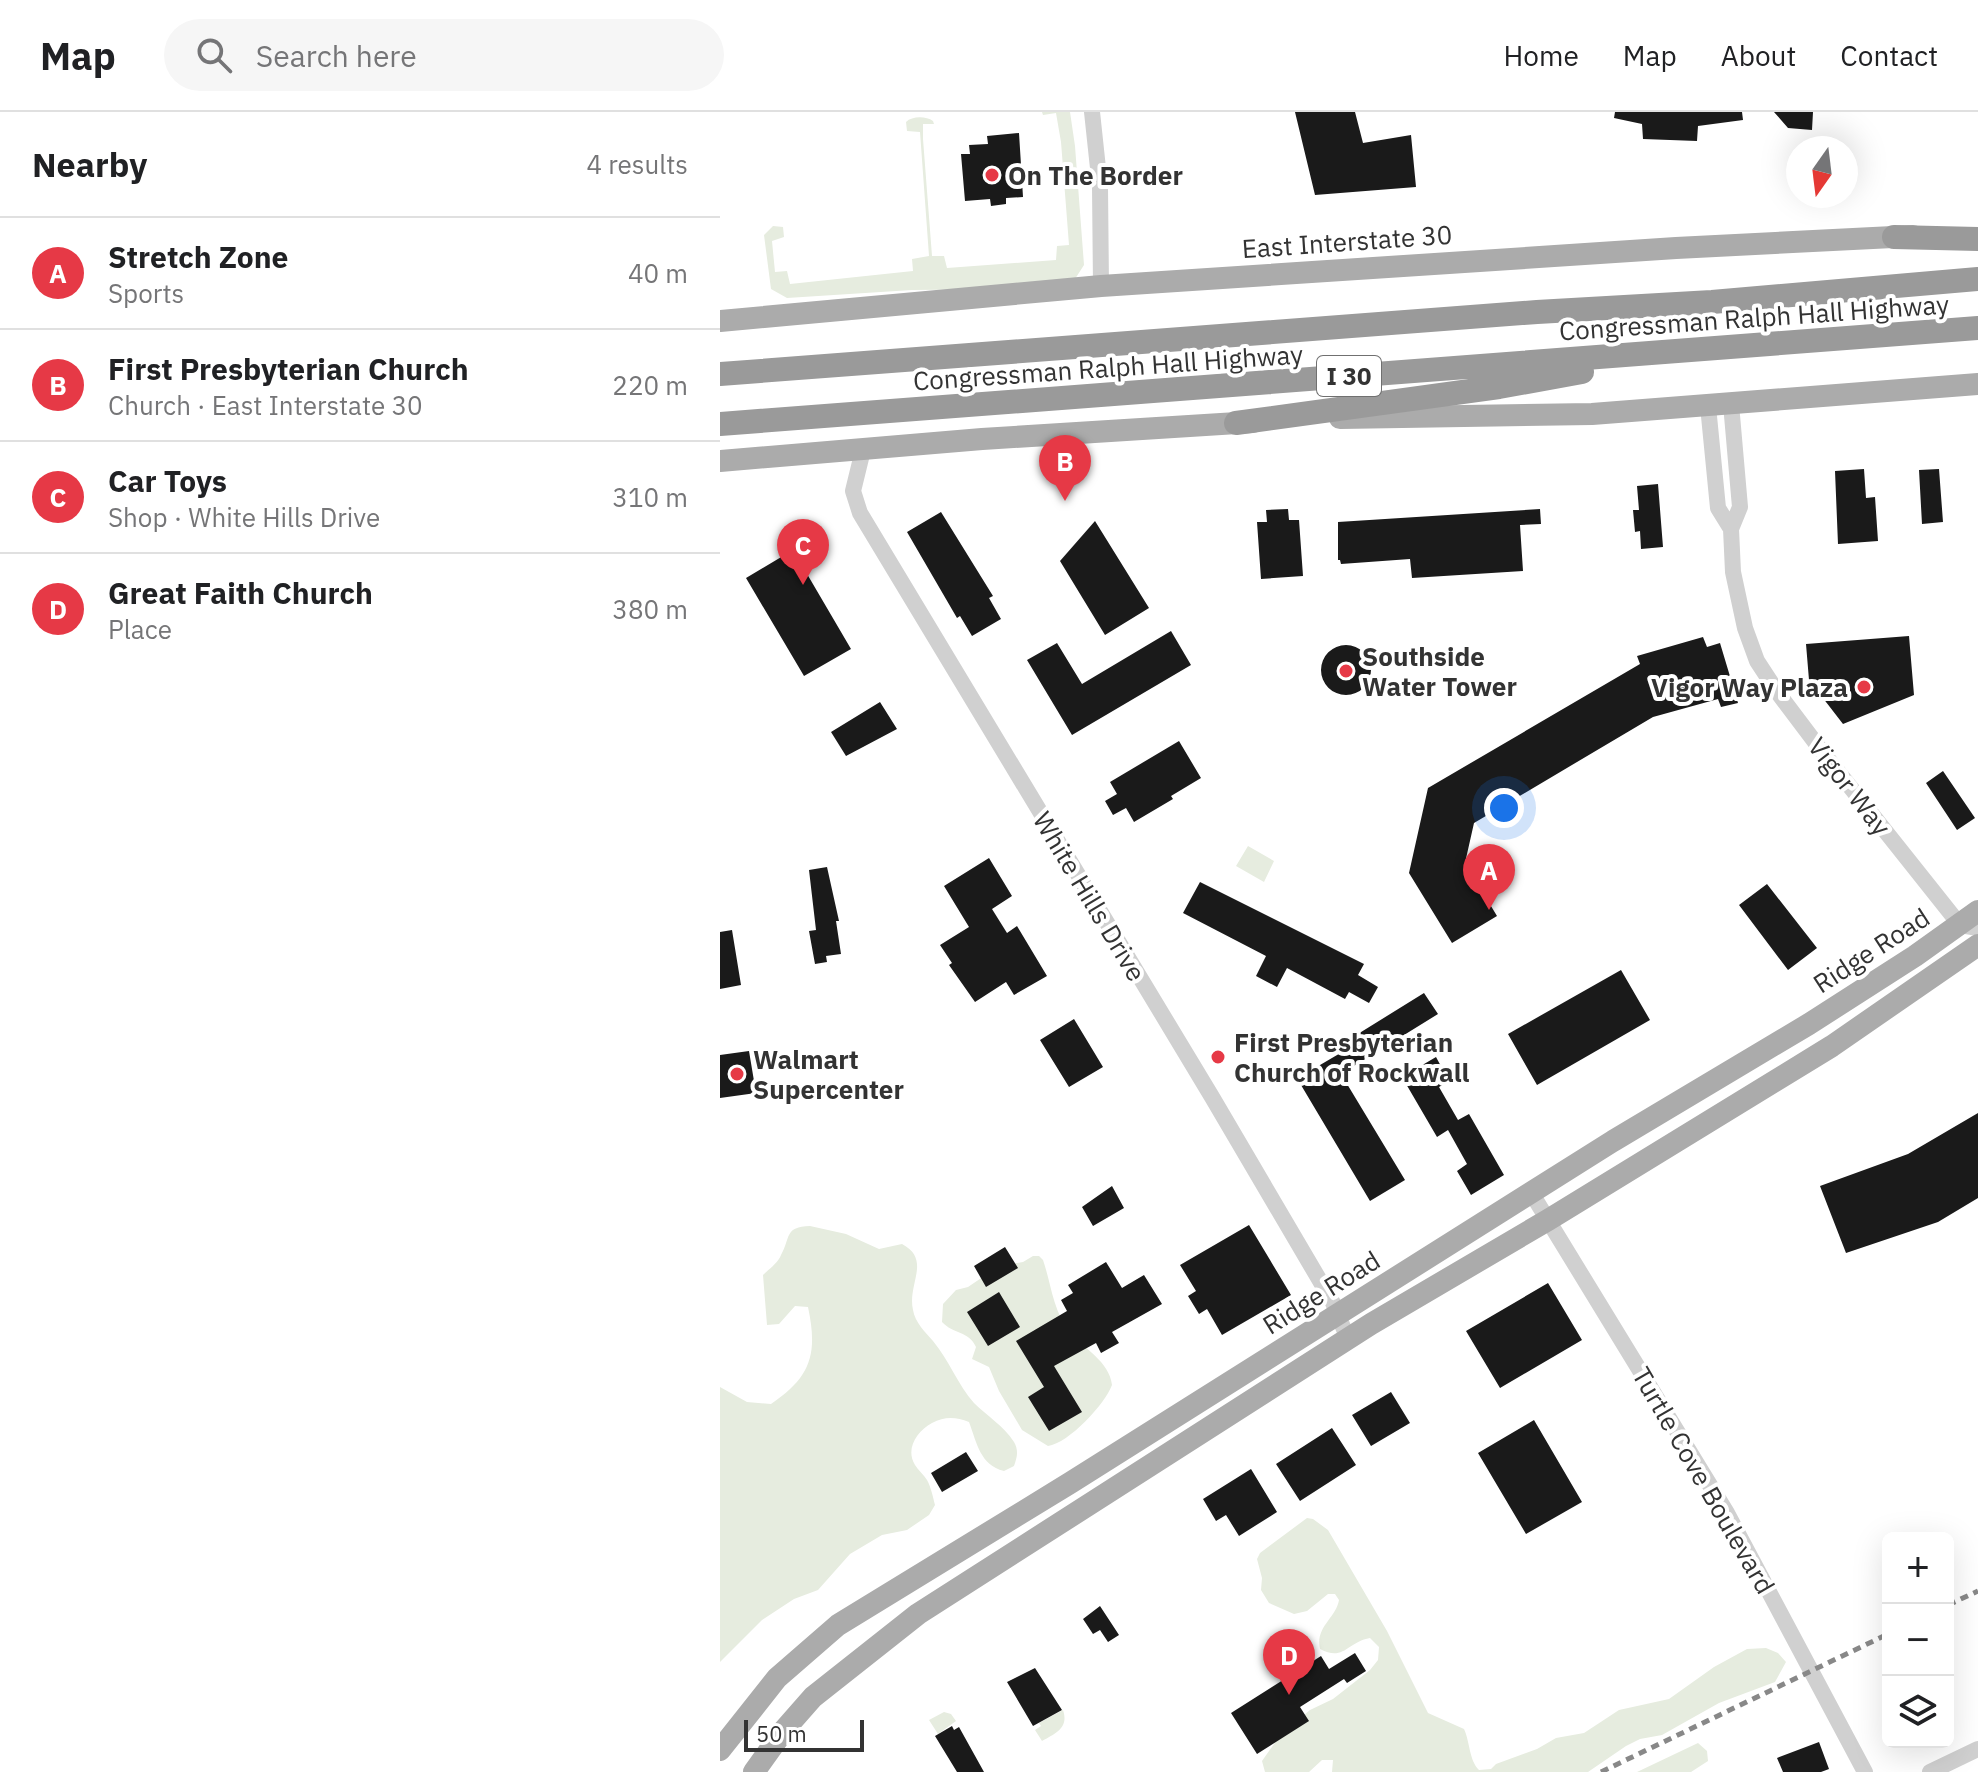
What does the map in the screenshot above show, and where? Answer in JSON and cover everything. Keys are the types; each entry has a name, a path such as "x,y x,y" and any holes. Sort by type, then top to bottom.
{"highway":[{"path":"1894,237 1978,239"},
{"name":"Congressman Ralph Hall Highway","path":"720,374 1537,312 1712,302 1978,279"},
{"name":"Congressman Ralph Hall Highway","path":"720,424 1978,328"},
{"path":"1236,423 1499,387 1711,349"}],"main road":[{"name":"East Interstate 30","path":"720,321 1101,286 1691,247 1978,233"},
{"path":"720,461 982,439 1236,423 1400,415 1592,414 1978,384"},
{"name":"Ridge Road","path":"720,1750 777,1678 838,1625 1972,921"},
{"name":"Ridge Road","path":"754,1772 813,1697 918,1614 1348,1339 1832,1046 1978,945"},
{"path":"813,1697 838,1662 901,1609 906,1598 907,1582"}],"street":[{"path":"1092,112 1100,187 1101,286"},
{"name":"Vigor Way","path":"1731,404 1740,507 1731,529 1735,585 1757,661 1824,754 1972,921"},
{"name":"Vigor Way","path":"1708,406 1718,508 1731,529"},
{"name":"White Hills Drive","path":"863,450 853,491 867,526 1212,1097 1339,1314 1348,1339"},
{"name":"Turtle Cove Boulevard","path":"1532,1194 1727,1513 1865,1772"},
{"path":"1052,1494 1066,1518"},
{"path":"1930,1772 1978,1749"}],"shaded area":[{"path":"1042,112 1070,112 1084,265 1075,279 1015,289 912,290 787,298 771,289 764,235 773,226 783,227 784,237 772,241 775,272 787,271 790,284 913,271 912,259 929,256 920,132 907,131 906,122 915,118 927,118 934,124 923,124 932,256 944,256 947,268 1056,260 1057,246 1069,245 1061,142 1056,113 1043,115"},
{"path":"1248,846 1274,861 1264,882 1236,866"},
{"path":"810,1226 846,1234 879,1249 902,1244 911,1250 917,1265 912,1300 916,1319 939,1348 968,1396 1010,1436 1016,1445 1017,1457 1014,1466 1004,1471 990,1464 980,1452 969,1422 964,1420 946,1418 927,1426 914,1441 911,1453 932,1492 935,1505 929,1515 907,1530 882,1535 850,1554 818,1590 794,1599 762,1620 720,1662 720,1387 747,1402 771,1404 803,1374 812,1338 808,1307 795,1306 779,1324 767,1325 763,1275 780,1258 792,1231"},
{"path":"1033,1256 1043,1260 1064,1323 1101,1362 1112,1385 1085,1422 1066,1438 1048,1446 1022,1430 989,1367 972,1359 976,1347 973,1342 942,1322 943,1304 956,1290 968,1287 999,1266 1023,1262"},
{"path":"1307,1518 1328,1530 1387,1631 1428,1713 1464,1729 1473,1761 1479,1770 1491,1769 1556,1738 1584,1733 1619,1710 1669,1699 1714,1667 1747,1649 1766,1648 1778,1653 1786,1662 1775,1682 1719,1703 1662,1735 1640,1739 1588,1772 1332,1772 1333,1760 1322,1760 1309,1772 1265,1772 1262,1761 1281,1734 1310,1710 1333,1699 1378,1660 1379,1647 1370,1638 1340,1652 1320,1649 1320,1635 1339,1600 1335,1594 1328,1594 1307,1611 1294,1614 1269,1603 1261,1590 1262,1578 1257,1559 1260,1553"},
{"path":"1063,1710 1063,1726 1042,1741 1035,1730 1041,1726 1039,1723"},
{"path":"944,1712 951,1714 956,1721 938,1734 929,1720"},
{"path":"1698,1743 1707,1751 1708,1761 1691,1772 1637,1772"}],"building":[{"path":"1295,112 1355,112 1363,143 1411,135 1416,187 1315,195"},
{"path":"1615,112 1742,112 1743,120 1698,126 1697,141 1643,139 1642,124 1614,118"},
{"path":"1774,112 1813,112 1812,130 1788,128"},
{"name":"On The Border","path":"1019,133 1023,197 1006,198 1006,204 991,206 990,199 965,201 961,154 970,154 969,145 988,144 987,136"},
{"path":"1864,469 1866,498 1875,497 1878,541 1838,544 1835,471"},
{"path":"1939,469 1943,522 1922,524 1919,470"},
{"path":"1658,484 1663,547 1641,549 1640,531 1635,532 1633,510 1639,510 1637,486"},
{"path":"1288,509 1289,520 1299,520 1303,576 1261,579 1257,522 1267,522 1266,510"},
{"path":"1540,509 1541,524 1520,525 1523,571 1412,578 1410,559 1341,564 1338,560 1338,522"},
{"path":"941,512 993,596 989,598 1001,619 972,636 960,616 957,618 907,532"},
{"path":"1095,521 1149,608 1105,635 1060,561"},
{"path":"793,550 851,649 804,676 746,578"},
{"path":"1171,631 1191,665 1072,735 1027,660 1057,643 1082,684"},
{"name":"Vigor Way Plaza","path":"1909,636 1914,695 1843,724 1809,680 1806,644"},
{"path":"1703,637 1707,647 1720,643 1738,703 1721,707 1718,699 1653,717 1474,823 1465,863 1497,916 1452,943 1409,873 1428,788 1640,664 1637,656"},
{"name":"Southside Water Tower","path":"1346,645 1364,652 1371,670 1364,688 1346,695 1328,688 1321,670 1328,652"},
{"path":"880,702 897,729 846,756 831,732"},
{"path":"1179,741 1201,778 1134,822 1126,808 1113,815 1105,801 1117,794 1110,782"},
{"path":"1943,771 1975,818 1957,830 1926,783"},
{"path":"989,858 1012,896 992,909 1007,933 1017,926 1047,976 1014,995 1006,982 975,1002 949,965 952,963 940,945 969,927 944,886"},
{"path":"827,867 839,921 836,921 841,954 826,956 827,962 815,964 809,931 816,930 809,870"},
{"path":"1200,882 1364,964 1358,975 1378,987 1369,1003 1349,992 1345,999 1287,968 1277,987 1256,976 1266,956 1183,913"},
{"path":"1767,884 1817,948 1788,970 1739,905"},
{"name":"Walmart Supercenter","path":"732,930 741,985 720,989 720,932"},
{"path":"1621,970 1650,1020 1537,1085 1508,1034"},
{"path":"1424,993 1438,1014 1341,1074 1405,1180 1370,1201 1301,1085 1307,1082 1303,1075 1349,1048 1345,1042"},
{"path":"1074,1019 1103,1067 1069,1087 1040,1040"},
{"name":"Walmart Supercenter","path":"749,1051 756,1093 720,1098 720,1055"},
{"path":"1436,1057 1449,1081 1439,1087 1458,1120 1469,1114 1504,1175 1471,1195 1457,1171 1467,1164 1448,1130 1437,1137 1402,1077"},
{"path":"1978,1113 1978,1198 1938,1222 1846,1253 1820,1186 1908,1154"},
{"path":"1112,1186 1124,1208 1093,1226 1082,1207"},
{"path":"1249,1225 1291,1295 1222,1335 1207,1309 1199,1314 1188,1296 1196,1291 1180,1265"},
{"path":"1005,1247 1018,1268 986,1287 974,1266"},
{"path":"1106,1262 1122,1288 1144,1275 1162,1304 1112,1332 1119,1343 1101,1353 1096,1343 1054,1366 1082,1412 1049,1431 1028,1397 1044,1387 1016,1341 1067,1311 1061,1300 1073,1293 1068,1285"},
{"path":"1548,1283 1582,1340 1500,1388 1466,1331"},
{"path":"999,1292 1020,1327 988,1346 967,1312"},
{"path":"1391,1392 1410,1423 1371,1446 1352,1415"},
{"path":"1534,1420 1582,1502 1526,1534 1478,1453"},
{"path":"1332,1428 1356,1465 1300,1501 1276,1464"},
{"path":"966,1452 978,1471 942,1492 931,1473"},
{"path":"1251,1469 1277,1512 1239,1536 1226,1515 1216,1521 1203,1499"},
{"path":"1100,1606 1119,1635 1108,1642 1100,1630 1093,1634 1083,1619"},
{"path":"1355,1653 1366,1671 1347,1683 1344,1679 1300,1707 1309,1721 1257,1754 1231,1713 1321,1656 1329,1669"},
{"path":"1035,1668 1062,1710 1033,1726 1007,1682"},
{"path":"952,1726 954,1730 959,1727 984,1772 957,1772 935,1736"},
{"path":"1819,1742 1829,1769 1821,1772 1783,1772 1777,1758"}],"railway":[{"path":"1950,1604 1978,1591"},
{"path":"1601,1772 1882,1637"}],"place":[{"name":"On The Border","path":"992,175"},
{"name":"First Presbyterian Church","path":"1065,501"},
{"name":"Car Toys","path":"803,585"},
{"name":"Southside Water Tower","path":"1346,671"},
{"name":"Vigor Way Plaza","path":"1864,687"},
{"name":"Stretch Zone","path":"1489,910"},
{"name":"First Presbyterian Church of Rockwall","path":"1218,1057"},
{"name":"Walmart Supercenter","path":"737,1074"},
{"name":"Great Faith Church","path":"1289,1695"}]}
